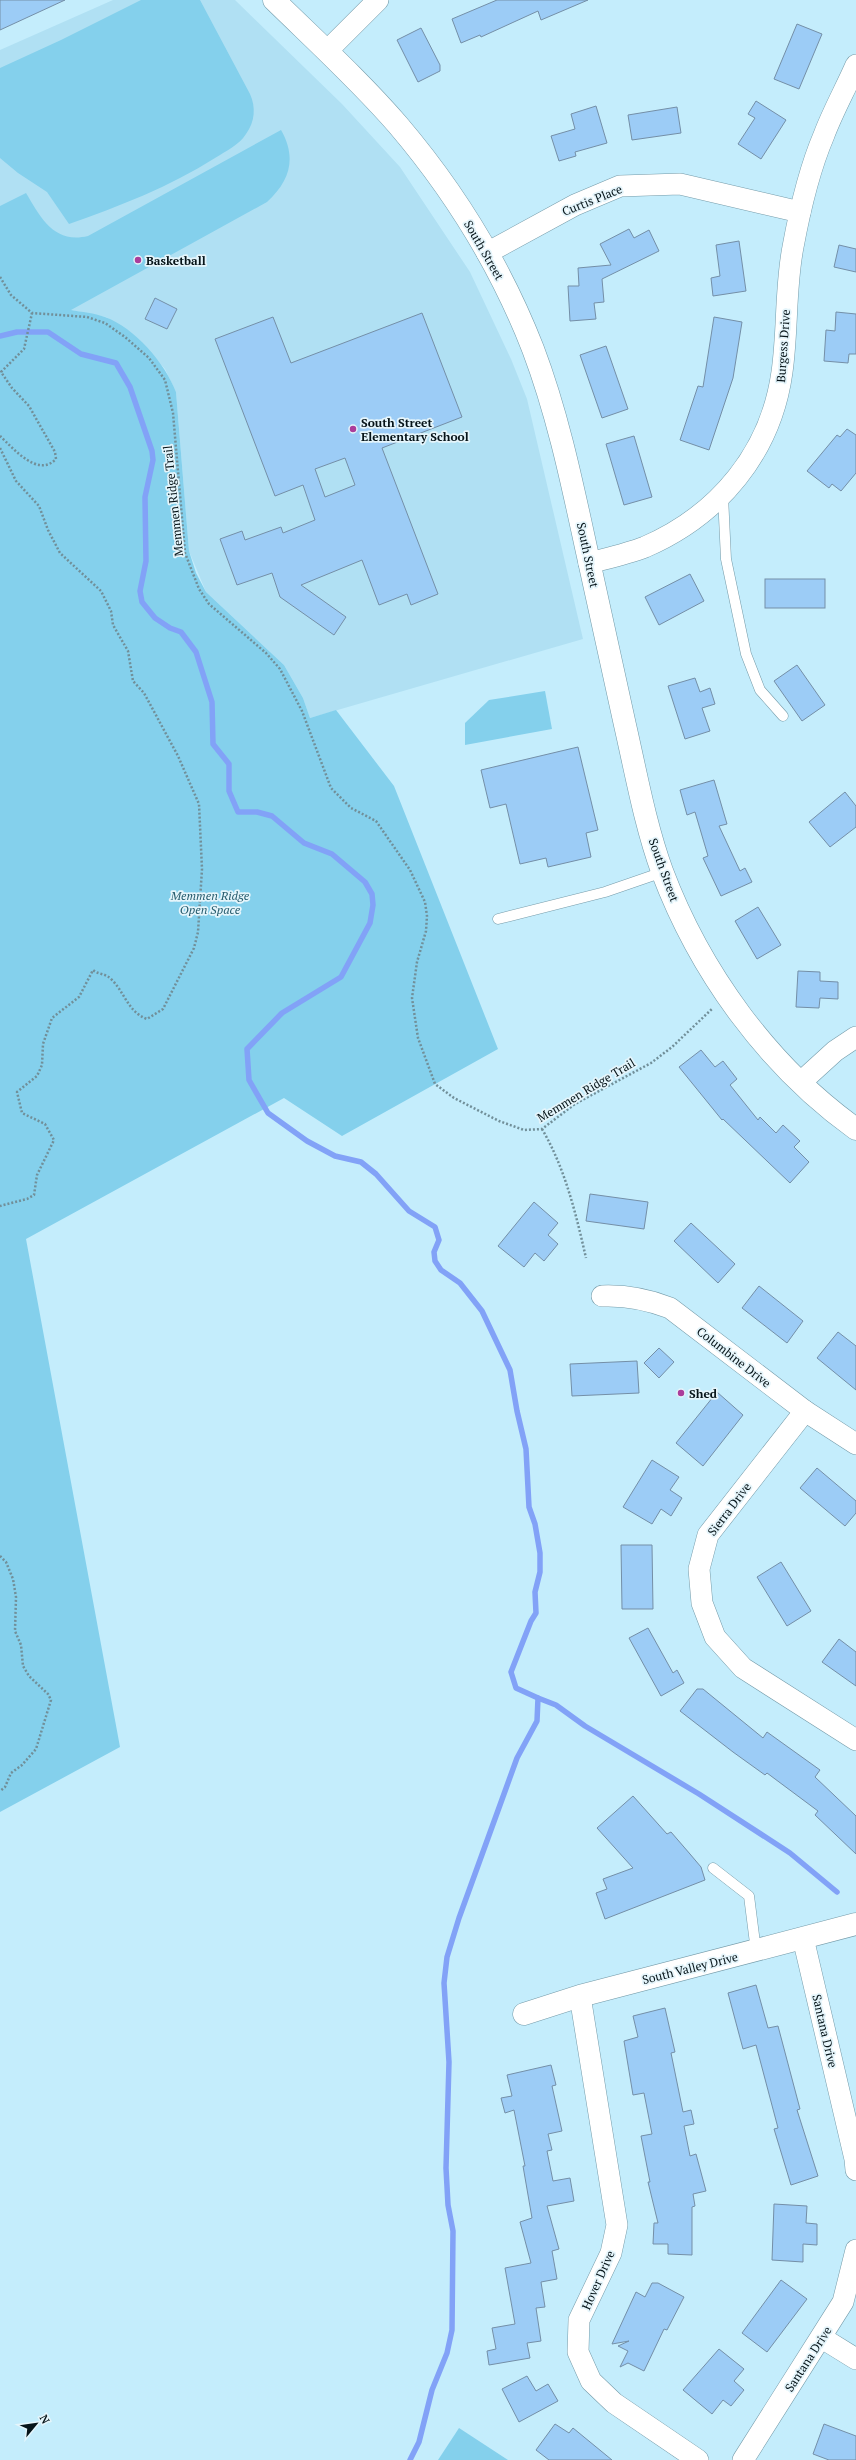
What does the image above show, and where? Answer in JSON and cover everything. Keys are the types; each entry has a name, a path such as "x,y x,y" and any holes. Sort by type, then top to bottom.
{"street":[{"name":"South Street","path":"274,0 327,51 410,140 457,202 487,253 518,315 544,380 564,449 641,797 663,872 696,946 726,994 753,1031 801,1082 830,1109 856,1129"},
{"path":"327,51 378,0"},
{"name":"Burgess Drive","path":"589,563 638,549 667,537 703,513 723,496 751,460 763,438 776,406 783,370 788,275 800,212 824,134 856,65"},
{"name":"Curtis Place","path":"487,253 575,205 620,186 680,184 800,212"},
{"path":"801,1082 835,1051 856,1037"},
{"name":"Columbine Drive","path":"602,1296 624,1295 644,1298 670,1308 805,1411 856,1444"},
{"name":"Sierra Drive","path":"805,1411 708,1535 699,1569 702,1603 715,1637 743,1668 856,1740"},
{"name":"South Valley Drive","path":"524,2014 580,1996 856,1924"},
{"name":"Santana Drive","path":"803,1938 856,2163"},
{"name":"Hover Drive","path":"580,1996 617,2226 611,2253 579,2320 578,2352 591,2381 614,2403 698,2460"},
{"name":"Santana Drive","path":"742,2460 822,2338 843,2302 856,2250"},
{"path":"822,2338 856,2359"}],"lane":[{"path":"723,496 726,560 746,654 760,690 782,716"},
{"path":"498,919 605,892 663,872"},
{"path":"713,1868 749,1896 756,1951"}],"path":[{"path":"0,277 11,295 32,313 24,349 1,372 2,377 29,406 55,452 56,459 51,465 41,466 30,462 0,436"},
{"name":"Memmen Ridge Trail","path":"32,313 87,317 105,323 125,337 149,358 164,380 173,413 185,553 199,589 209,604 266,653 280,669 302,711 331,788 351,808 376,821 410,870 425,902 427,916 426,931 417,962 412,998 418,1038 435,1084 454,1098 499,1121 524,1130 542,1129 575,1104 651,1063 672,1047 726,994"},
{"path":"0,448 16,481 39,506 48,530 60,553 92,580 107,602 113,625 128,651 133,681 144,693 178,756 199,804 202,869 198,932 194,948 163,1009 147,1019 139,1016 131,1009 112,979 103,973 93,970 79,998 52,1018 43,1044 42,1065 37,1076 17,1092 22,1113 45,1124 54,1140 37,1175 34,1195 27,1199 0,1206"},
{"path":"542,1129 556,1156 578,1225 586,1258"},
{"path":"0,1556 6,1562 13,1579 16,1597 15,1631 20,1645 23,1666 29,1676 48,1694 51,1700 36,1749 22,1765 11,1773 5,1787 0,1791"}],"shaded area":[{"path":"113,0 235,0 342,104 400,167 470,272 511,359 527,399 583,639 310,718 303,698 284,665 206,592 189,551 176,392 165,369 142,343 122,327 106,317 71,310 0,260 0,50"}],"green space":[{"path":"141,0 200,0 250,94 254,109 253,119 249,129 236,145 198,168 144,195 69,224 47,192 18,173 0,158 0,68 61,40"},
{"name":"Memmen Ridge Open Space","path":"281,130 289,150 289,169 281,186 267,202 71,310 105,317 127,329 157,358 171,381 176,392 189,551 196,573 206,592 284,665 303,698 310,718 336,710 394,786 498,1049 342,1136 284,1098 26,1239 120,1747 0,1812 0,206 26,193 43,220 57,233 76,237 88,236"},
{"path":"545,691 552,729 465,745 465,723 489,700"},
{"path":"459,2428 508,2460 438,2460"}],"building":[{"path":"0,0 65,0 0,30"},
{"path":"497,0 588,0 541,20 538,11 481,37 480,35 461,43 452,19"},
{"path":"797,24 822,34 799,89 774,79"},
{"path":"421,28 440,65 440,71 418,82 397,40"},
{"path":"756,101 786,120 761,159 738,144 755,118 748,114"},
{"path":"596,106 607,143 575,152 576,156 559,161 551,136 575,129 571,114"},
{"path":"677,107 681,133 632,140 628,115"},
{"path":"629,229 634,238 649,230 659,251 602,279 604,302 594,303 596,319 570,321 568,286 579,286 578,268 611,265 600,244"},
{"path":"739,241 746,291 713,296 711,278 720,276 716,245"},
{"path":"839,245 856,249 856,272 834,267"},
{"path":"155,298 177,309 167,329 145,319"},
{"path":"836,312 856,314 856,354 849,354 848,363 824,361 826,330 835,331"},
{"path":"422,313 462,417 382,448 438,594 411,605 407,594 379,605 362,560 301,585 346,617 334,635 280,597 272,573 237,585 220,539 242,531 245,540 281,527 283,533 315,520 303,485 275,496 215,339 273,317 291,363","holes":["345,458 355,485 325,497 315,469"]},
{"path":"714,317 742,322 733,378 709,450 680,440 698,386 703,387"},
{"path":"606,346 628,409 602,418 580,355"},
{"path":"847,429 856,435 856,473 841,491 832,484 829,488 807,471 837,435 840,437"},
{"path":"634,436 652,497 624,505 606,444"},
{"path":"690,574 704,601 659,625 645,597"},
{"path":"765,579 825,579 825,608 765,608"},
{"path":"797,665 825,705 802,721 774,681"},
{"path":"695,678 700,692 710,688 715,704 702,708 710,731 685,739 668,686"},
{"path":"578,747 598,830 586,833 591,857 548,867 546,858 520,864 506,804 490,808 481,770"},
{"path":"714,780 727,824 719,826 740,871 745,868 752,882 721,896 703,858 708,856 695,812 687,815 680,790"},
{"path":"845,792 856,806 856,827 830,847 809,822"},
{"path":"758,907 781,945 757,959 735,921"},
{"path":"798,971 820,972 820,981 838,982 838,999 820,998 819,1008 796,1007"},
{"path":"701,1050 715,1067 723,1061 737,1079 730,1085 758,1120 760,1117 776,1133 783,1125 800,1141 794,1147 809,1162 790,1183 723,1119 722,1120 679,1067"},
{"path":"590,1194 648,1202 644,1229 586,1221"},
{"path":"534,1202 558,1223 548,1235 558,1244 544,1261 535,1253 524,1267 498,1246"},
{"path":"691,1223 735,1264 718,1283 674,1241"},
{"path":"759,1286 803,1321 787,1343 742,1308"},
{"path":"838,1332 856,1346 856,1390 817,1358"},
{"path":"659,1348 674,1362 659,1378 644,1363"},
{"path":"637,1361 639,1393 572,1396 570,1364"},
{"path":"717,1392 743,1415 703,1466 676,1443"},
{"path":"652,1460 679,1477 670,1490 682,1498 671,1516 661,1509 652,1524 623,1507"},
{"path":"817,1468 856,1501 856,1513 845,1526 800,1488"},
{"path":"621,1545 652,1545 653,1609 622,1609"},
{"path":"781,1562 811,1611 787,1626 757,1577"},
{"path":"648,1628 673,1673 677,1670 684,1683 661,1696 629,1638"},
{"path":"839,1639 856,1652 856,1686 822,1662"},
{"path":"697,1689 703,1689 763,1738 767,1732 820,1770 815,1777 856,1816 856,1854 815,1815 818,1811 767,1773 765,1775 733,1752 680,1711"},
{"path":"633,1796 667,1834 671,1832 690,1854 701,1867 705,1880 605,1919 596,1893 607,1889 603,1879 633,1868 597,1828"},
{"path":"756,1985 768,2028 778,2026 800,2109 797,2110 818,2176 791,2185 774,2129 778,2128 756,2045 743,2049 728,1993"},
{"path":"665,2008 675,2052 671,2053 683,2112 691,2110 694,2124 684,2126 690,2156 696,2154 706,2191 693,2194 695,2206 692,2207 692,2255 668,2254 668,2244 653,2244 654,2223 658,2223 648,2182 650,2182 641,2136 652,2134 644,2093 633,2095 624,2041 638,2037 633,2016"},
{"path":"551,2065 556,2085 552,2086 562,2131 548,2134 552,2150 547,2151 553,2181 570,2178 574,2201 547,2206 559,2249 552,2251 557,2279 541,2282 545,2307 536,2308 541,2341 527,2343 530,2358 489,2365 487,2351 496,2349 492,2328 515,2324 505,2268 531,2263 520,2222 532,2218 523,2166 525,2166 514,2110 505,2113 501,2098 512,2096 507,2075"},
{"path":"774,2204 807,2206 806,2223 817,2224 817,2245 803,2244 803,2262 772,2260"},
{"path":"781,2280 807,2299 767,2352 742,2333"},
{"path":"652,2283 658,2283 684,2297 667,2330 664,2329 644,2371 628,2363 620,2367 628,2351 618,2346 629,2341 612,2344 636,2292 645,2297"},
{"path":"719,2349 744,2369 734,2381 744,2390 731,2406 723,2400 712,2414 683,2390"},
{"path":"527,2376 536,2391 548,2384 558,2401 519,2422 502,2389"},
{"path":"555,2424 569,2433 573,2428 612,2460 549,2460 536,2450"},
{"path":"824,2424 856,2436 856,2460 829,2460 813,2454"}],"waterway":[{"path":"0,336 17,332 48,332 81,354 116,363 130,387 152,451 153,460 145,497 146,561 140,591 142,602 155,618 170,628 181,632 196,652 212,702 213,744 229,764 229,791 238,812 257,812 272,816 304,843 332,854 365,882 372,894 373,905 370,923 341,977 282,1013 247,1049 249,1080 268,1113 307,1141 335,1156 361,1162 376,1174 409,1211 435,1227 439,1240 434,1252 435,1261 441,1270 460,1283 482,1311 510,1370 517,1411 526,1449 529,1507 535,1524 540,1553 540,1572 535,1592 536,1613 531,1621 511,1672 516,1688 538,1698 537,1721 517,1758 459,1918 447,1957 444,1983 449,2062 446,2168 448,2205 453,2231 452,2330 447,2353 432,2390 419,2442 410,2460"},
{"path":"538,1698 556,1705 585,1726 699,1794 790,1853 837,1892"}],"place":[{"name":"Basketball","path":"138,260"},
{"name":"South Street Elementary School","path":"353,429"},
{"name":"Shed","path":"681,1393"}]}
